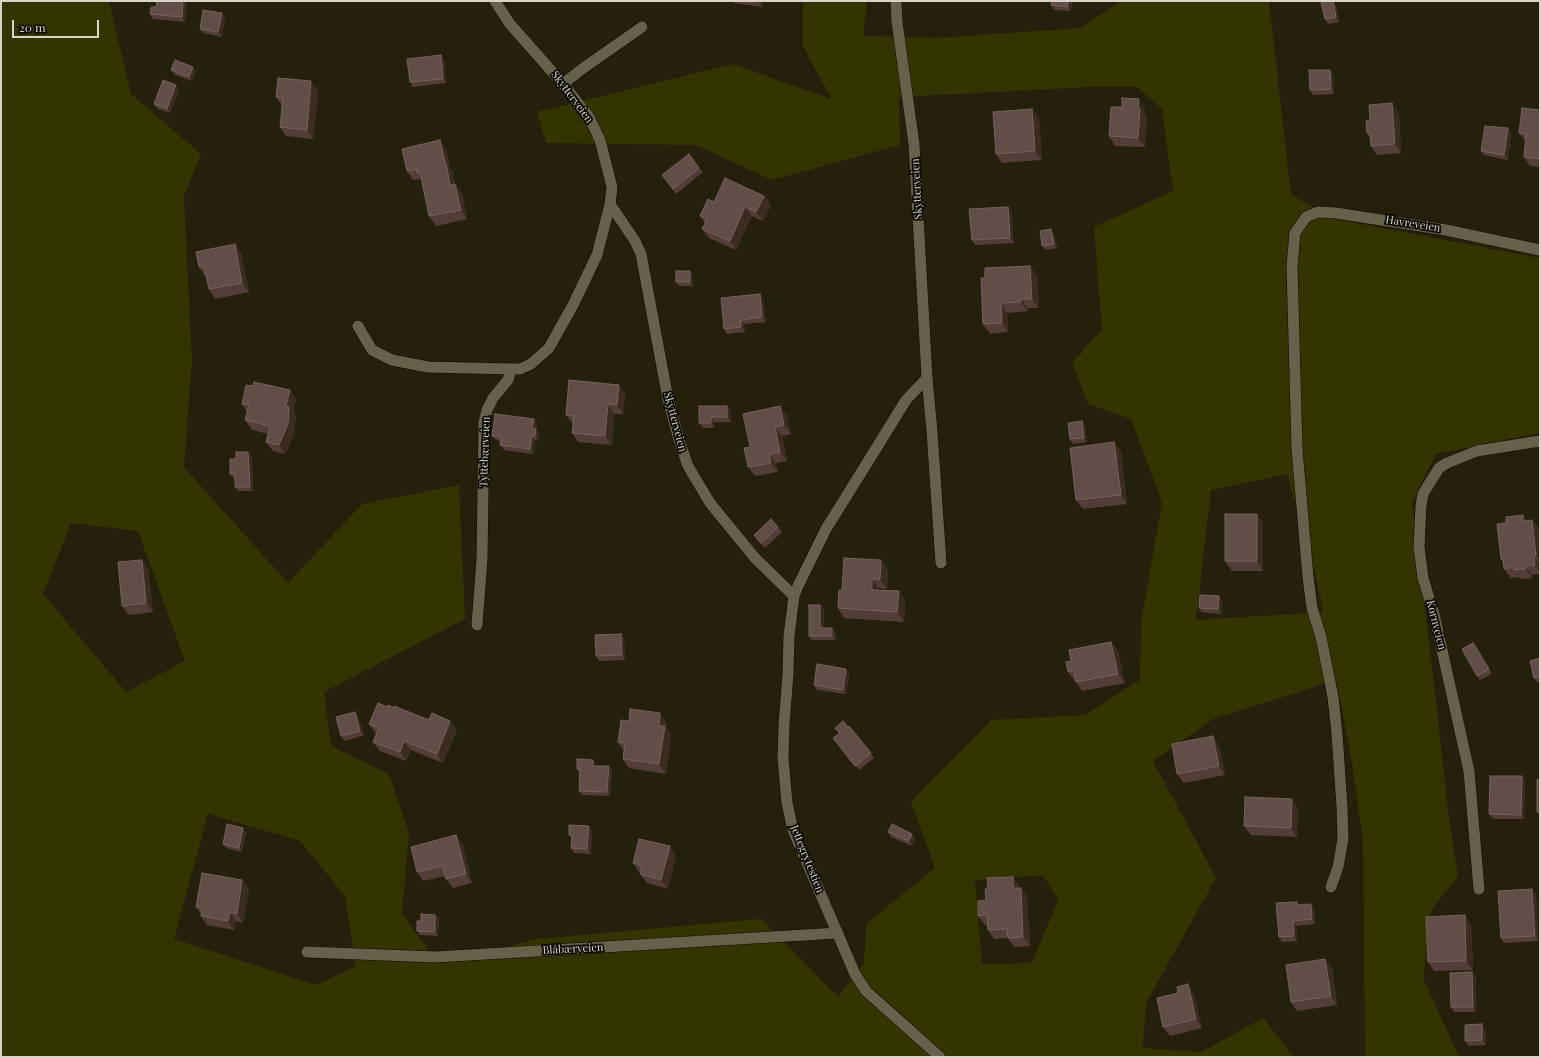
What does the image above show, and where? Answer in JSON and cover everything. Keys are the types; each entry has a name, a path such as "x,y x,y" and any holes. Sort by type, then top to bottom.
{"street":[{"name":"Skytterveien","path":"495,1 510,24 564,84 590,117 600,140 612,187 610,204 635,241 641,254 668,399 688,466 710,503 755,558 794,596"},
{"name":"Skytterveien","path":"896,1 897,22 914,144 927,378 941,563"},
{"path":"564,84 582,69 642,26"},
{"path":"358,326 372,350 392,360 428,366 511,369 520,369 531,364 549,348 573,305 597,255 610,204"},
{"name":"Havreveien","path":"1331,887 1338,867 1343,839 1342,807 1333,697 1321,637 1312,608 1308,577 1298,456 1292,266 1295,233 1306,217 1318,212 1330,212 1446,230 1540,250"},
{"name":"Tyttebærveien","path":"478,625 482,559 484,422 487,410 493,398 508,380 511,369"},
{"path":"794,596 811,557 826,529 906,400 927,378"},
{"name":"Kornveien","path":"1479,889 1470,771 1434,614 1423,578 1420,547 1421,506 1423,494 1439,468 1447,463 1477,451 1540,441"},
{"name":"Jettegrytestien","path":"794,596 789,636 783,758 787,803 793,830 855,974 866,991 940,1057"},
{"name":"Blåbærveien","path":"307,952 436,957 838,933"}],"shaded area":[{"path":"1,1 109,1 131,94 201,154 184,196 192,360 184,467 288,583 362,504 459,485 465,619 324,692 331,746 389,774 409,833 402,914 439,964 537,939 761,919 838,997 864,964 866,924 935,868 911,802 991,720 1085,715 1140,680 1141,623 1162,502 1131,419 1088,404 1072,362 1102,330 1094,227 1173,191 1162,109 1137,87 1090,87 899,97 900,145 772,180 696,145 546,143 537,112 733,64 831,99 803,46 803,1 867,1 863,36 937,38 1081,28 1121,1 1269,1 1291,195 1335,219 1540,258 1540,433 1436,454 1412,502 1448,811 1458,876 1431,910 1423,978 1459,1057 1365,1057 1363,839 1351,757 1336,680 1213,719 1153,761 1216,878 1146,1003 1143,1048 1201,1052 1263,1018 1294,1057 1025,1057 1005,1055 1003,1057 1,1057","holes":["1287,474 1317,581 1323,612 1196,620 1211,490","71,523 138,531 185,661 126,692 43,594","208,814 300,841 345,896 356,966 316,985 174,939","1043,875 1058,900 1032,963 982,964 975,880"]}],"building":[{"path":"157,1 183,1 182,17 150,14 151,7 156,7"},
{"path":"1052,1 1068,1 1068,7 1051,5"},
{"path":"1333,1 1336,17 1325,19 1321,3"},
{"path":"203,10 222,13 218,32 200,29"},
{"path":"441,55 443,79 410,82 407,59"},
{"path":"175,60 193,67 189,77 171,70"},
{"path":"1309,70 1330,70 1331,89 1310,90"},
{"path":"278,78 311,81 307,130 280,127 283,97 276,97"},
{"path":"163,80 176,85 167,109 154,104"},
{"path":"1122,98 1139,99 1138,108 1140,109 1138,138 1109,136 1111,107 1122,107"},
{"path":"1392,103 1395,144 1371,146 1370,133 1367,133 1366,121 1370,121 1369,105"},
{"path":"1522,108 1540,110 1540,159 1524,157 1526,134 1519,133"},
{"path":"1032,109 1035,151 996,154 993,112"},
{"path":"1485,126 1508,128 1504,155 1481,151"},
{"path":"440,140 450,185 455,184 461,210 429,216 420,172 417,173 417,169 407,171 402,149"},
{"path":"689,154 699,168 673,189 662,175"},
{"path":"725,178 764,196 756,212 745,207 730,241 702,229 707,219 700,216 708,199 714,202"},
{"path":"1008,207 1010,238 972,240 969,209"},
{"path":"1051,229 1054,244 1042,246 1040,231"},
{"path":"235,244 242,283 209,289 204,266 199,267 196,252"},
{"path":"1030,266 1032,299 1021,299 1021,302 1001,303 1002,323 983,324 981,278 985,278 985,268"},
{"path":"676,271 690,271 690,282 676,282"},
{"path":"760,294 762,317 741,320 741,327 724,329 721,298"},
{"path":"569,380 619,385 617,405 608,404 605,436 572,433 574,416 566,415"},
{"path":"254,382 290,390 286,406 289,407 288,424 279,445 266,442 270,426 245,420 249,405 242,404 246,385 253,386"},
{"path":"699,406 727,406 727,417 711,417 711,423 699,423"},
{"path":"780,406 784,425 775,427 780,452 769,454 771,463 748,467 744,448 750,447 743,414"},
{"path":"495,414 534,419 532,428 536,429 535,436 532,436 530,449 500,445 501,437 492,436"},
{"path":"1082,421 1084,438 1070,439 1068,423"},
{"path":"1114,442 1121,495 1076,500 1070,448"},
{"path":"236,452 248,452 250,487 235,487 235,474 230,474 230,459 236,459"},
{"path":"1225,514 1257,514 1257,561 1225,561"},
{"path":"1523,515 1523,521 1532,520 1536,555 1534,556 1535,565 1526,566 1526,569 1514,570 1514,567 1504,569 1503,559 1501,559 1497,524 1506,523 1506,517"},
{"path":"771,519 778,527 761,543 754,535"},
{"path":"844,558 881,560 880,579 872,579 872,590 899,591 897,612 838,608 839,590 842,590"},
{"path":"142,560 146,603 122,606 118,562"},
{"path":"1200,595 1219,596 1218,609 1199,608"},
{"path":"809,605 820,605 820,628 832,628 832,636 809,636"},
{"path":"621,634 622,655 596,656 595,635"},
{"path":"1111,642 1118,674 1076,682 1074,671 1068,672 1066,662 1071,661 1069,650"},
{"path":"1473,643 1489,669 1477,676 1462,649"},
{"path":"1540,658 1540,676 1534,678 1530,661"},
{"path":"817,664 846,669 843,690 814,685"},
{"path":"378,703 387,707 388,705 394,708 394,706 429,720 432,713 450,721 437,754 404,741 400,752 373,742 379,728 369,724"},
{"path":"630,709 660,713 659,726 665,726 659,764 623,759 625,743 618,742 621,720 629,721"},
{"path":"355,712 360,731 341,736 336,717"},
{"path":"843,721 848,727 849,726 871,753 855,766 833,738 840,733 835,728"},
{"path":"1213,736 1219,766 1177,774 1172,744"},
{"path":"577,759 593,760 593,766 609,766 607,792 579,791 580,769 577,769"},
{"path":"1490,776 1522,776 1521,815 1489,814"},
{"path":"1537,780 1540,780 1540,812 1537,812"},
{"path":"1245,797 1292,799 1291,828 1244,826"},
{"path":"227,824 243,828 239,848 223,844"},
{"path":"892,824 912,834 909,841 888,832"},
{"path":"569,825 589,826 587,849 571,848 572,835 569,835"},
{"path":"456,835 466,874 446,879 443,866 417,872 411,847"},
{"path":"639,839 670,846 661,880 640,874 642,865 633,863"},
{"path":"202,873 242,880 237,914 230,912 228,921 201,916 202,908 196,907"},
{"path":"1013,877 1013,888 1021,888 1023,937 1008,938 1007,929 988,930 987,915 978,916 978,901 986,900 985,889 988,889 987,878"},
{"path":"1532,889 1535,936 1501,938 1498,891"},
{"path":"1297,902 1297,905 1311,904 1312,919 1293,921 1294,936 1279,937 1276,903"},
{"path":"421,914 435,915 435,932 417,931 417,921 421,921"},
{"path":"1465,915 1466,961 1428,962 1426,917"},
{"path":"1325,959 1331,996 1291,1002 1286,965"},
{"path":"1472,972 1473,1007 1451,1007 1450,973"},
{"path":"1188,984 1196,1019 1163,1027 1157,998 1178,993 1177,987"},
{"path":"1482,1024 1482,1040 1465,1041 1465,1025"}]}
